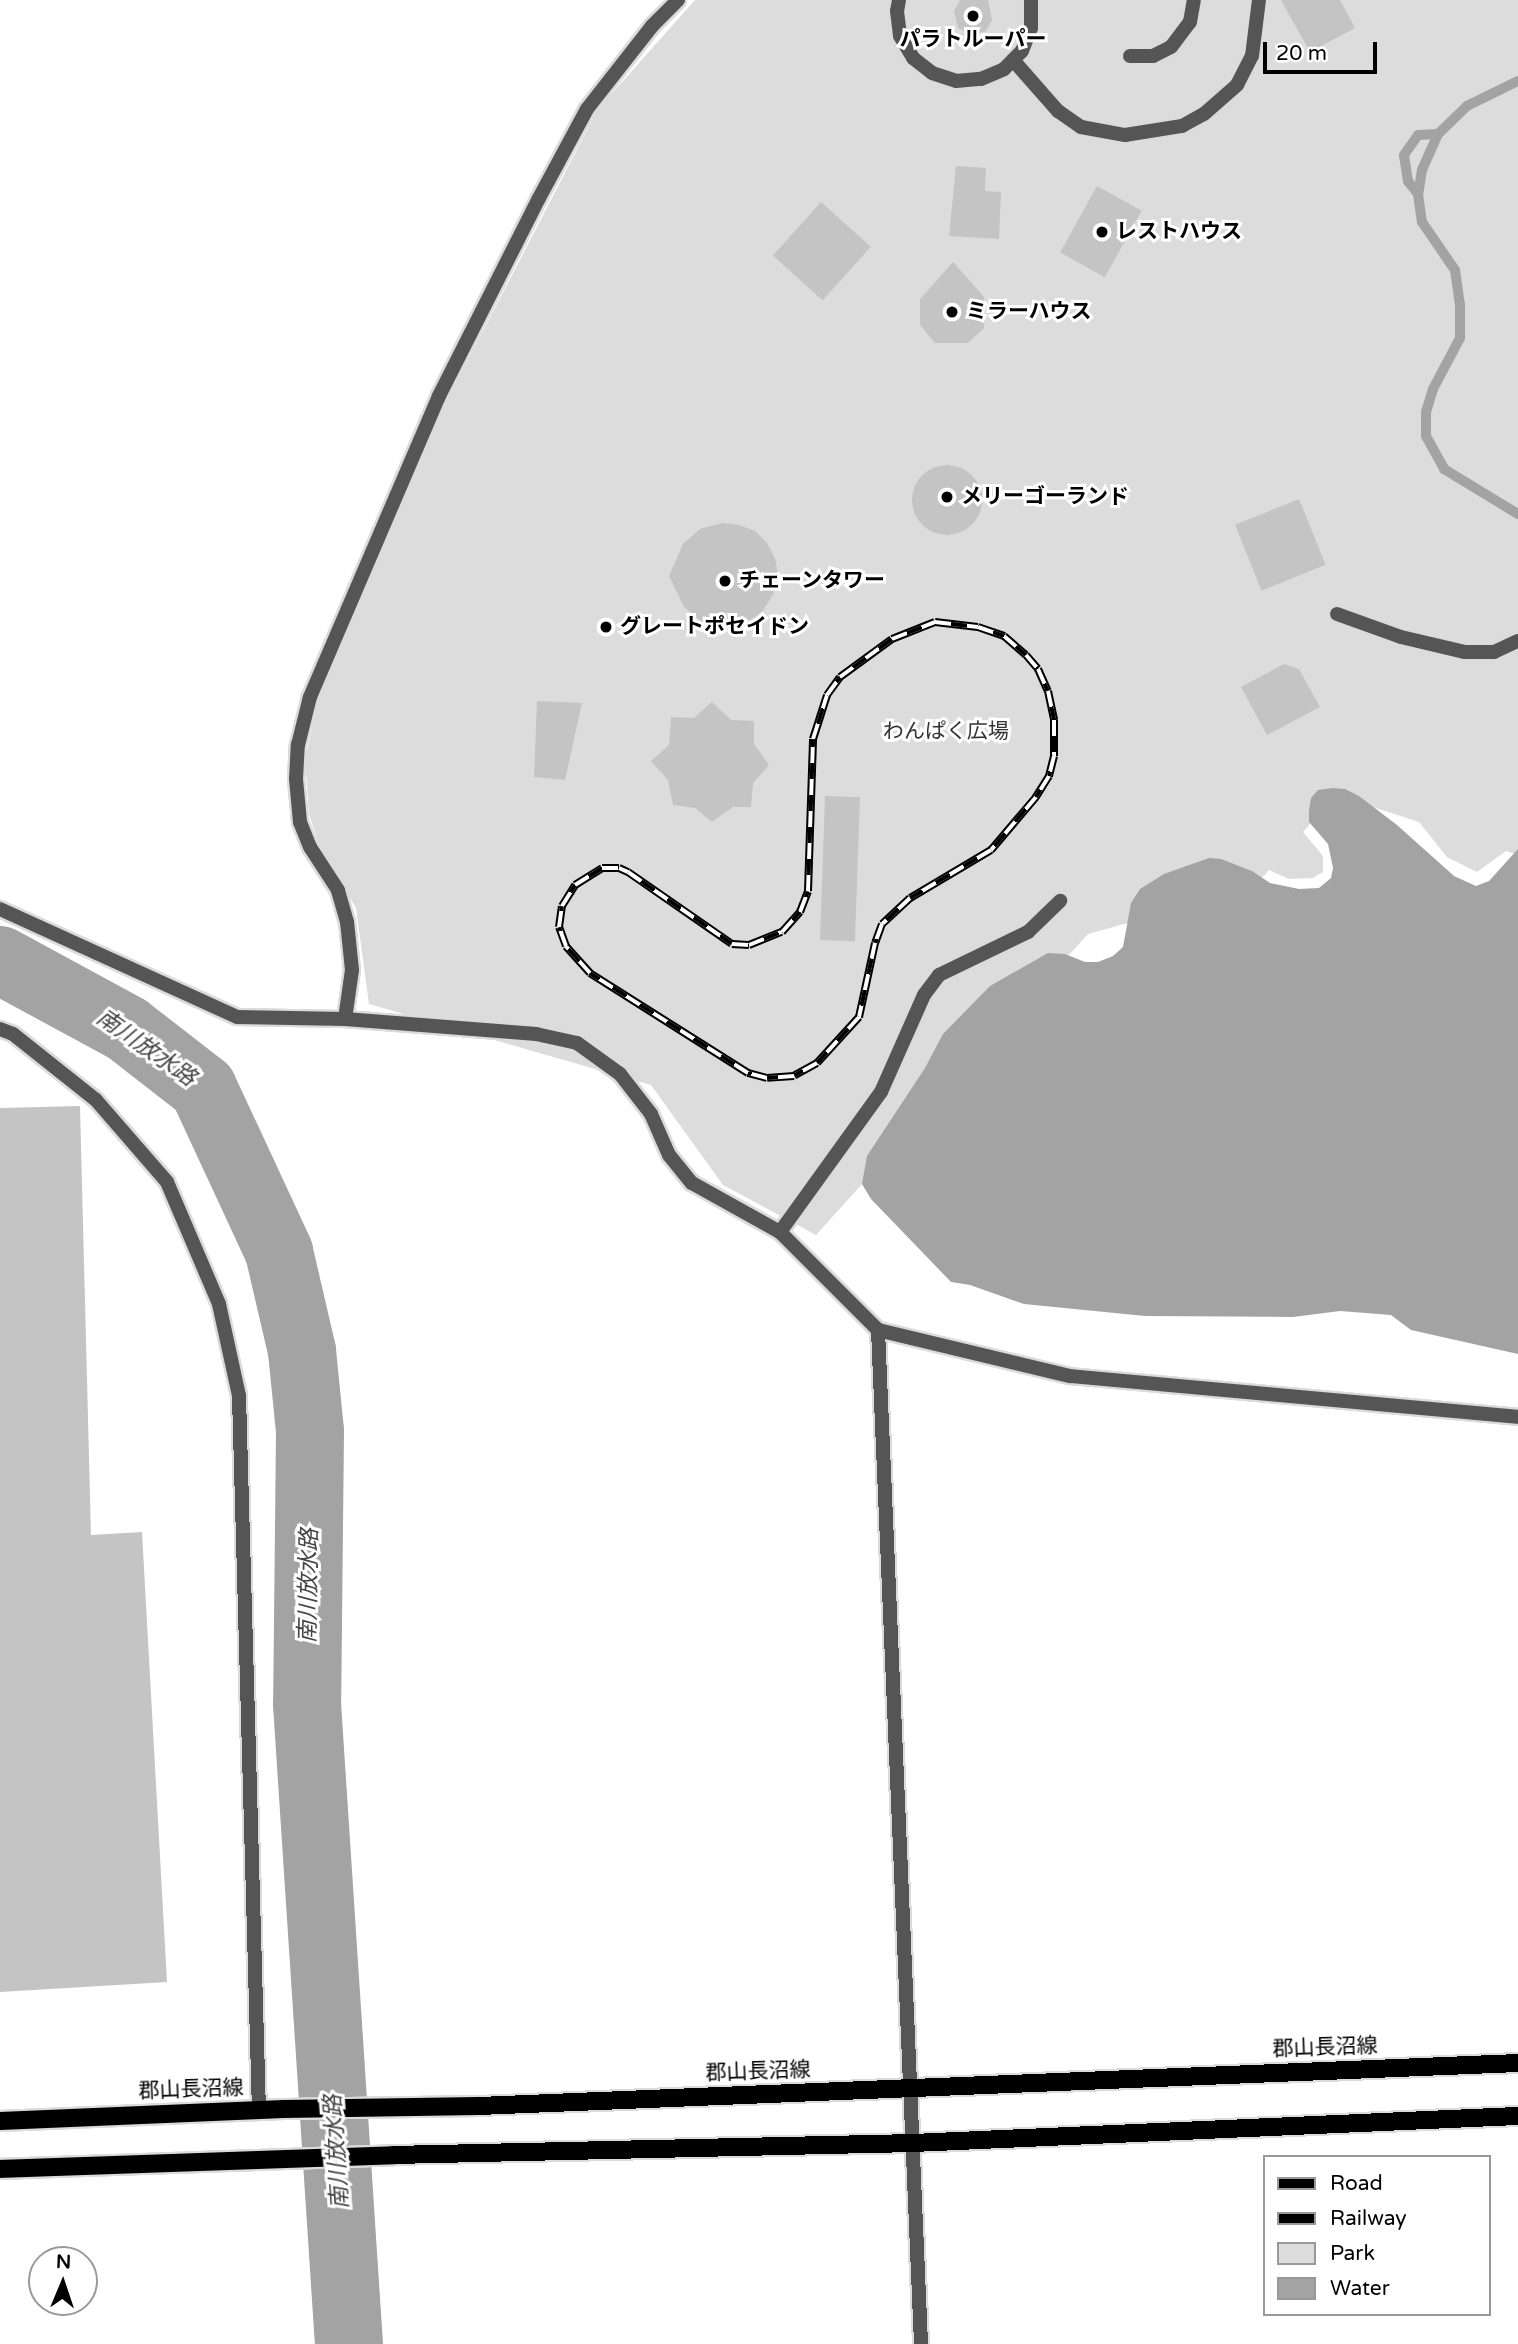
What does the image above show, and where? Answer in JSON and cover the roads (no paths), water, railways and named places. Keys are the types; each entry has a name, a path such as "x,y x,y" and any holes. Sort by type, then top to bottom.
{"main road":[{"name":"郡山長沼線","path":"0,2121 909,2089 1518,2063"},
{"path":"0,2169 285,2158 913,2143 1518,2116"}],"street":[{"path":"345,1019 352,970 347,922 338,890 310,847 299,811 296,779 298,745 310,697 439,396 538,200 587,109 652,26 678,0"},
{"path":"899,0 897,11 900,36 913,58 932,73 956,80 981,79 1004,69 1022,51 1031,28 1031,0"},
{"path":"1130,56 1153,56 1171,47 1190,22 1194,0"},
{"path":"1013,60 1058,111 1081,127 1125,135 1182,126 1204,114 1237,85 1252,56 1259,0"},
{"path":"1337,614 1401,637 1465,652 1494,652 1518,641"},
{"path":"780,1232 880,1092 924,995 939,975 1028,932 1060,901"},
{"path":"0,909 237,1017 345,1019 536,1034 577,1043 620,1074 651,1114 669,1155 692,1183 780,1232 878,1330 1070,1377 1518,1417"},
{"path":"0,1029 13,1034 96,1100 167,1182 219,1304 239,1396 259,2110"},
{"path":"878,1330 921,2344"}],"water":[{"path":"1345,789 1359,796 1397,825 1454,876 1476,886 1489,881 1518,849 1518,1354 1411,1330 1391,1315 1340,1311 1293,1317 1145,1316 1024,1304 970,1285 951,1282 871,1199 862,1184 867,1156 925,1068 943,1034 990,986 1048,953 1065,954 1085,962 1098,962 1113,956 1123,947 1131,903 1140,889 1164,874 1209,858 1221,859 1252,871 1270,883 1299,889 1319,888 1331,878 1333,868 1328,844 1309,822 1309,811 1311,798 1318,790"}],"waterway":[{"path":"1518,81 1467,106 1438,134 1422,170 1418,194 1422,222 1455,270 1460,304 1460,338 1433,389 1426,412 1426,436 1444,469 1518,514"},
{"path":"1418,194 1408,181 1404,155 1418,135 1438,134"},
{"name":"南川放水路","path":"0,960 127,1029 203,1088 279,1252 302,1351 310,1431 307,1704 349,2344"}],"railway":[{"path":"935,622 978,627 1004,636 1038,669 1048,691 1054,720 1054,756 1049,776 1036,797 991,850 910,898 882,924 875,943 859,1017 817,1063 794,1076 767,1078 748,1073 590,973 566,946 559,927 562,906 575,885 602,868 619,868 628,872 732,944 749,945 782,932 800,912 808,891 813,739 827,695 840,677 892,639 935,622"}],"place":[{"name":"パラトルーパー","path":"973,16"},
{"name":"レストハウス","path":"1102,232"},
{"name":"ミラーハウス","path":"952,312"},
{"name":"メリーゴーランド","path":"947,497"},
{"name":"チェーンタワー","path":"725,581"},
{"name":"グレートポセイドン","path":"606,627"}],"park label":[{"name":"わんぱく広場","path":"946,732"}]}
